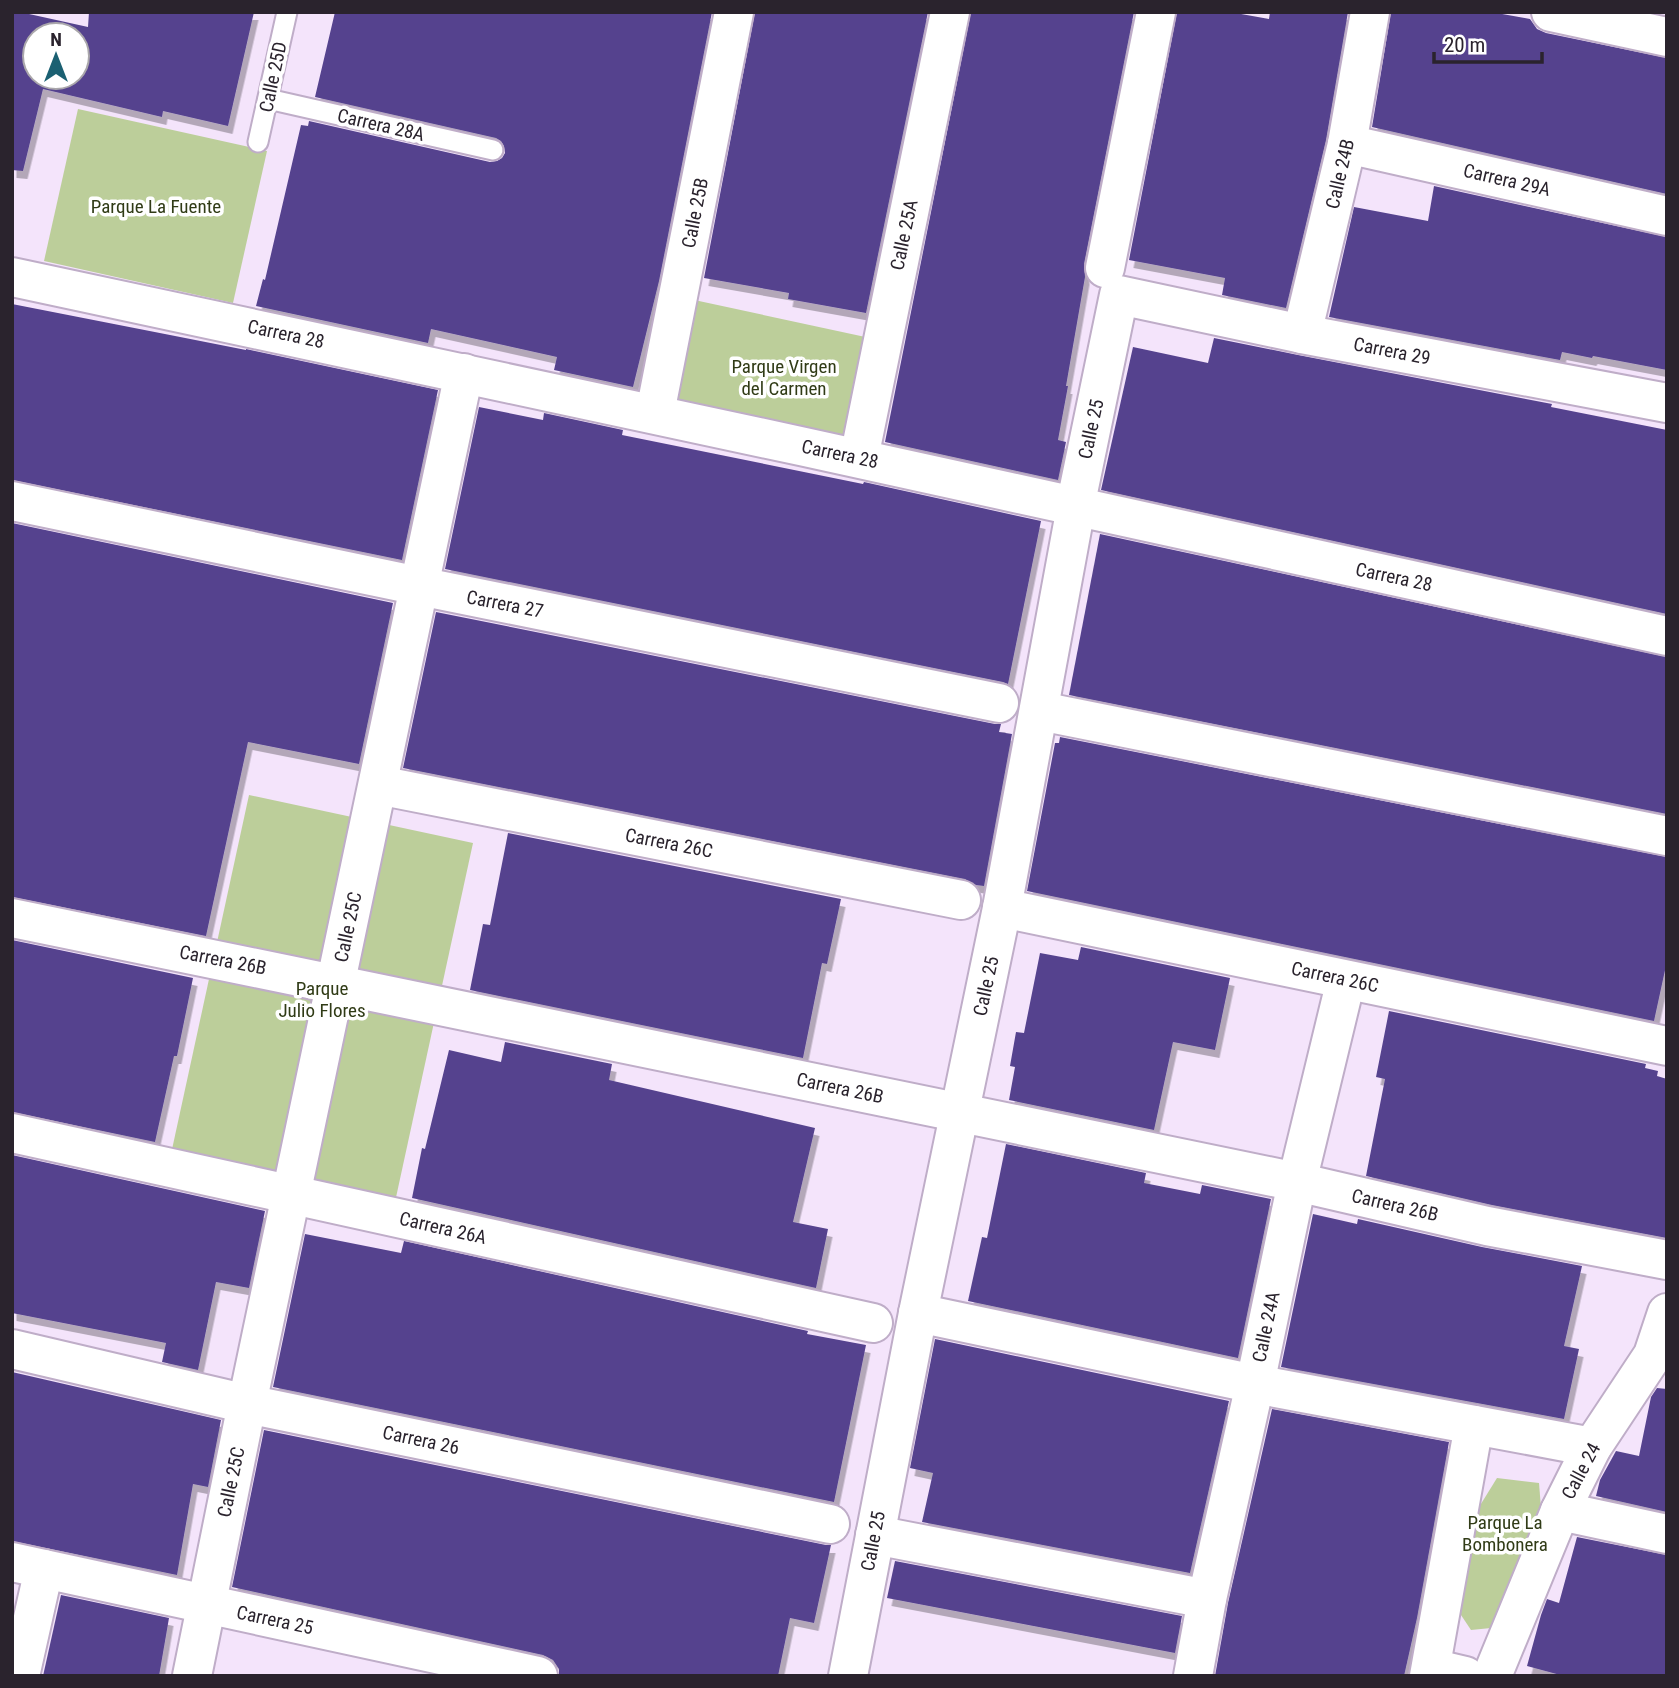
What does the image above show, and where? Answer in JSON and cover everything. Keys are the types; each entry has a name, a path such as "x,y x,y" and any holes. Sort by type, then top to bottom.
{"street":[{"name":"Calle 25B","path":"655,413 734,12"},
{"name":"Calle 25A","path":"859,458 950,12"},
{"name":"Calle 25","path":"848,1676 918,1313 1040,711 1156,12"},
{"name":"Calle 24B","path":"1303,334 1347,144 1370,12"},
{"path":"1551,12 1667,37"},
{"name":"Carrera 29A","path":"1347,144 1667,216"},
{"name":"Carrera 28","path":"12,277 655,413 1667,636"},
{"name":"Carrera 29","path":"1112,281 1303,334 1667,403"},
{"name":"Calle 25C","path":"206,1605 464,373"},
{"name":"Carrera 27","path":"12,500 419,586 999,703"},
{"path":"1040,711 1667,836"},
{"name":"Carrera 26C","path":"378,785 961,900"},
{"name":"Carrera 26C","path":"1002,908 1667,1046"},
{"name":"Carrera 26B","path":"12,918 337,983 1297,1182 1487,1226 1667,1261"},
{"name":"Calle 24A","path":"1193,1676 1207,1599 1297,1182 1346,980"},
{"name":"Carrera 26A","path":"12,1133 873,1323"},
{"path":"918,1313 1255,1384 1592,1447"},
{"name":"Calle 24","path":"1492,1676 1560,1511 1592,1447 1660,1357 1667,1313"},
{"name":"Carrera 26","path":"12,1349 247,1404 830,1524"},
{"path":"1442,1673 1474,1425"},
{"path":"1560,1511 1667,1534"},
{"path":"875,1535 1207,1599"},
{"path":"20,1676 28,1566"},
{"name":"Carrera 25","path":"28,1566 206,1605 396,1661 538,1676"},
{"path":"192,1676 206,1605"}],"lane":[{"name":"Calle 25D","path":"258,142 287,12"},
{"name":"Carrera 28A","path":"268,100 494,150"}],"green space":[{"name":"Parque La Fuente","path":"78,109 267,151 233,303 44,261"},
{"name":"Parque Virgen del Carmen","path":"685,298 870,338 847,449 664,407"},
{"name":"Parque Julio Flores","path":"249,795 473,843 395,1202 171,1154"},
{"name":"Parque La Bombonera","path":"1497,1478 1539,1483 1543,1533 1501,1627 1471,1630 1453,1603 1471,1520"}],"building":[{"path":"12,12 61,21 21,21 21,91 43,91 23,171 12,170"},
{"path":"89,12 254,12 228,126 163,111 162,117 52,91 91,91"},
{"path":"335,12 712,12 659,281 633,387 554,370 557,357 431,329 428,343 256,306 263,279 265,280 301,125 308,126 309,121 490,162 502,158 505,153 501,141 496,138 315,97"},
{"path":"755,12 928,12 866,313 788,299 789,293 704,278"},
{"path":"971,12 1134,12 1084,264 1085,277 1058,440 1066,442 1058,480 885,442"},
{"path":"1177,12 1230,12 1269,19 1270,12 1348,12 1326,140 1286,308 1222,295 1225,278 1129,260"},
{"path":"1391,12 1491,12 1530,19 1537,29 1546,33 1667,58 1667,194 1372,127"},
{"path":"1434,186 1667,237 1667,370 1562,352 1560,360 1329,317 1354,207 1428,221"},
{"path":"12,304 246,349 438,390 402,560 12,480"},
{"path":"1214,338 1552,404 1551,407 1667,430 1667,614 1101,490 1133,347 1208,363"},
{"path":"479,407 543,420 544,413 623,430 622,435 863,484 864,482 1041,521 1008,684 445,569"},
{"path":"12,523 393,603 359,764 248,742 206,936 12,897"},
{"path":"1100,534 1667,657 1667,814 1069,695"},
{"path":"436,612 1001,724 999,732 1012,734 984,886 965,879 403,768"},
{"path":"1060,737 1667,857 1667,961 1654,1021 1027,891 1055,743 1059,743"},
{"path":"508,833 841,899 827,964 822,963 803,1058 470,990 483,924 490,925"},
{"path":"12,940 193,978 155,1142 12,1112"},
{"path":"1081,947 1230,978 1215,1050 1173,1042 1154,1130 1009,1100 1015,1067 1010,1066 1016,1032 1024,1033 1040,953 1078,960"},
{"path":"1389,1011 1646,1064 1645,1068 1658,1071 1657,1076 1667,1079 1667,1238 1492,1205 1366,1176 1385,1079 1376,1077"},
{"path":"505,1042 612,1064 609,1080 815,1128 793,1222 828,1229 816,1288 412,1198 422,1148 425,1149 449,1050 501,1062"},
{"path":"1006,1144 1146,1173 1144,1183 1200,1194 1202,1185 1271,1199 1238,1358 968,1301 982,1237 987,1238"},
{"path":"12,1155 265,1211 249,1288 216,1282 198,1370 162,1362 166,1343 12,1313"},
{"path":"1313,1214 1357,1224 1358,1219 1582,1266 1564,1346 1579,1349 1564,1419 1281,1367"},
{"path":"305,1234 401,1253 404,1241 808,1331 807,1334 866,1345 834,1502 273,1387"},
{"path":"935,1339 1229,1401 1190,1573 922,1522 933,1473 910,1468"},
{"path":"12,1372 221,1420 208,1487 193,1484 177,1575 12,1541"},
{"path":"1657,1388 1667,1389 1667,1512 1596,1496 1600,1480 1616,1451 1639,1456 1651,1397"},
{"path":"1272,1409 1449,1442 1404,1676 1215,1676 1228,1603"},
{"path":"264,1430 831,1545 814,1623 790,1618 778,1676 564,1676 559,1675 559,1669 553,1660 543,1655 232,1587"},
{"path":"1577,1537 1667,1555 1667,1676 1564,1676 1527,1666 1547,1599 1559,1603"},
{"path":"895,1561 1182,1616 1175,1653 887,1598"},
{"path":"61,1595 169,1618 159,1676 43,1676"}]}
